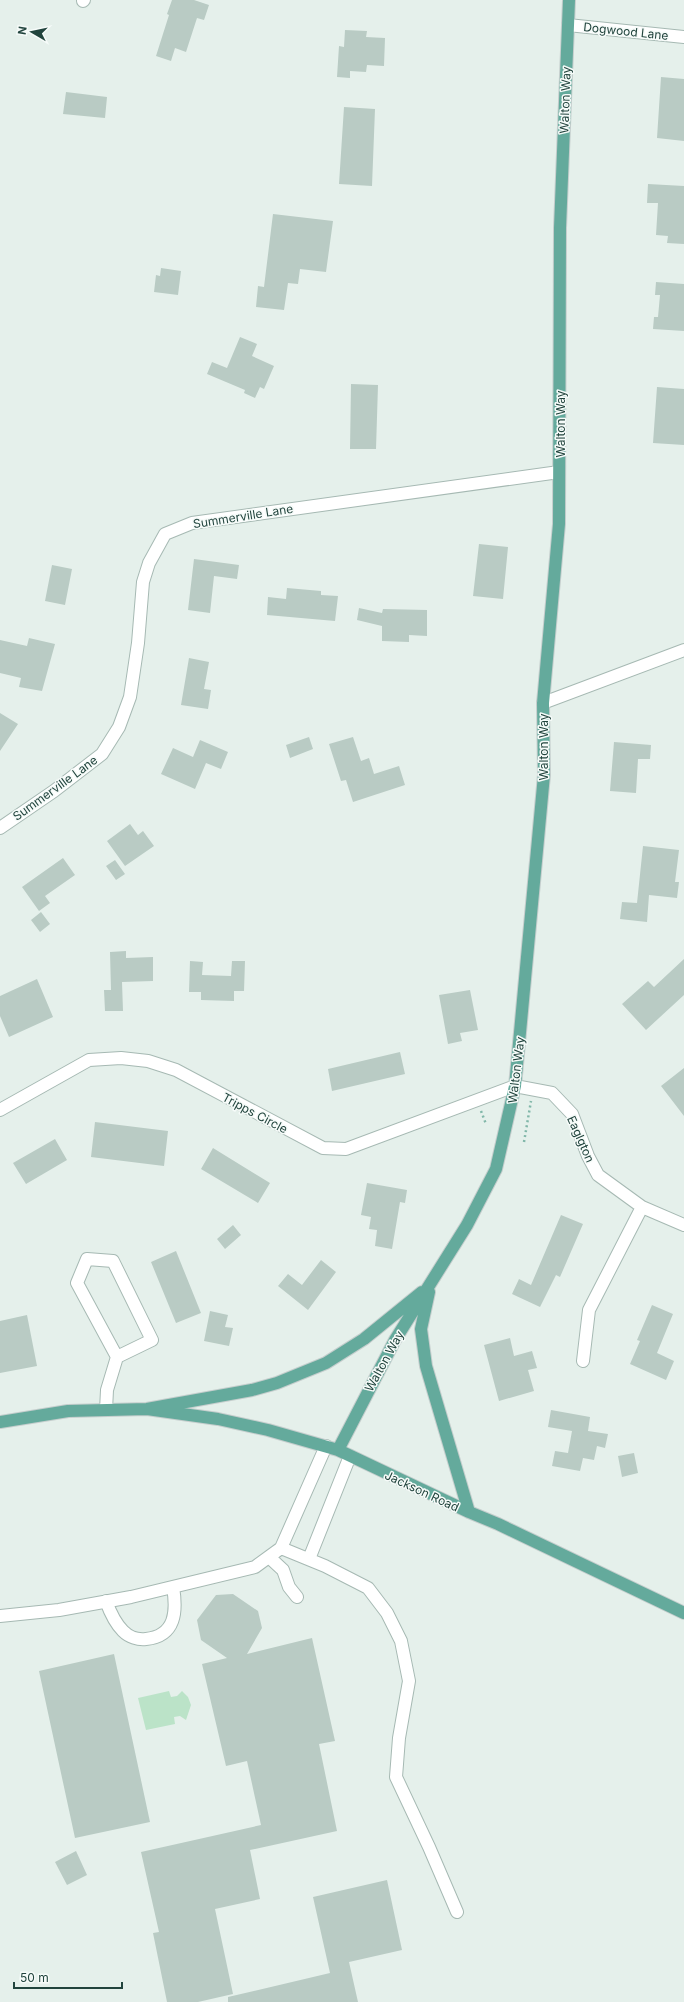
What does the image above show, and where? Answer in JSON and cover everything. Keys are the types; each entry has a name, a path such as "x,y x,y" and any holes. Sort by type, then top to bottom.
{"main road":[{"name":"Walton Way","path":"338,1450 395,1340 467,1225 496,1168 516,1086 544,775 543,703 559,524 560,228 569,0"},
{"path":"0,1422 68,1411 147,1409 252,1390 277,1383 326,1363 364,1339 430,1285"},
{"path":"430,1285 422,1329 426,1366 469,1512"},
{"name":"Jackson Road","path":"147,1409 218,1419 338,1450 469,1512 498,1524 684,1613"}],"street":[{"name":"Dogwood Lane","path":"568,25 684,37"},
{"name":"Summerville Lane","path":"0,828 54,791 102,754 119,727 130,697 138,643 143,582 149,564 165,534 192,523 559,472"},
{"path":"543,703 684,650"},
{"name":"Tripps Circle","path":"0,1110 89,1060 121,1058 148,1061 176,1070 323,1148 346,1149 516,1086"},
{"name":"Eaglgton","path":"516,1086 552,1093 572,1114 588,1156 598,1176 642,1207 684,1225"},
{"path":"583,1361 589,1310 642,1207"},
{"path":"106,1410 107,1390 117,1357 77,1283 87,1259 113,1261 152,1340 117,1357"},
{"path":"0,1616 59,1610 106,1601 173,1587 255,1567 281,1548 326,1446"},
{"path":"309,1559 350,1456"},
{"path":"281,1548 309,1559 368,1588 387,1613 401,1641 409,1680 399,1738 396,1777 429,1847 457,1912"},
{"path":"269,1557 283,1570 289,1587 297,1596"},
{"path":"106,1601 123,1631 141,1640 152,1639 163,1635 170,1626 176,1602 173,1587"}],"path":[{"path":"524,1142 533,1089"}],"green space":[{"path":"169,1691 171,1697 177,1696 182,1691 188,1697 191,1705 186,1720 180,1716 174,1717 175,1724 146,1730 138,1698"}],"building":[{"path":"172,0 194,0 209,5 204,20 197,18 186,52 175,48 171,61 156,56 169,15 167,14"},
{"path":"345,30 367,31 366,37 385,38 384,66 367,65 366,72 350,71 350,78 337,77 339,46 344,47"},
{"path":"661,77 684,79 684,141 657,138"},
{"path":"66,92 107,97 105,118 63,114"},
{"path":"344,107 375,109 372,186 339,184"},
{"path":"648,184 684,186 684,244 667,243 668,236 656,235 658,203 647,203"},
{"path":"273,214 333,221 326,272 300,269 298,284 288,283 284,310 256,307 258,286 264,287"},
{"path":"161,268 181,271 178,295 154,292 156,275 160,276"},
{"path":"656,282 684,284 684,331 653,329 654,317 658,317 660,295 655,295"},
{"path":"240,337 257,344 252,356 274,366 264,389 260,387 255,398 244,393 245,390 207,374 212,362 227,368"},
{"path":"351,384 378,385 376,449 350,449"},
{"path":"657,387 684,389 684,445 653,443"},
{"path":"479,544 508,547 503,599 473,596"},
{"path":"194,559 239,565 237,579 214,576 210,613 188,610"},
{"path":"52,565 72,569 65,605 45,601"},
{"path":"287,588 321,591 321,595 338,596 335,621 267,615 268,597 286,599"},
{"path":"359,608 382,613 383,609 427,610 427,636 409,635 409,642 382,641 382,626 357,620"},
{"path":"29,638 55,644 42,691 19,687 21,678 0,673 0,640 27,646"},
{"path":"189,658 209,662 204,689 211,690 208,709 181,705"},
{"path":"0,713 18,724 0,751"},
{"path":"309,737 313,749 290,758 286,745"},
{"path":"353,737 361,761 369,758 374,774 399,766 405,785 353,802 346,780 341,781 329,744"},
{"path":"200,740 228,752 221,769 206,763 195,789 161,774 173,748 193,757"},
{"path":"614,742 651,745 650,759 638,759 636,793 610,791"},
{"path":"130,824 138,835 143,831 154,846 125,866 107,841"},
{"path":"643,846 679,850 675,882 679,882 677,898 649,895 647,922 620,919 622,902 637,903"},
{"path":"63,858 75,875 45,896 50,903 39,911 22,887"},
{"path":"115,860 125,874 116,880 106,866"},
{"path":"41,912 50,924 40,932 31,920"},
{"path":"126,951 126,958 153,957 153,981 122,982 123,1011 105,1011 104,990 111,990 110,952"},
{"path":"684,959 684,995 646,1030 622,1004 648,981 654,987"},
{"path":"190,961 203,962 202,975 231,976 232,961 245,961 244,991 234,991 234,1001 201,1000 201,992 189,992"},
{"path":"37,979 53,1017 9,1037 0,1016 0,996"},
{"path":"470,990 478,1030 460,1033 462,1041 448,1044 439,995"},
{"path":"400,1052 405,1074 332,1091 328,1069"},
{"path":"684,1068 684,1116 661,1086"},
{"path":"95,1122 168,1131 164,1166 91,1157"},
{"path":"55,1139 67,1160 26,1184 13,1163"},
{"path":"213,1148 270,1183 258,1203 201,1169"},
{"path":"367,1183 407,1190 405,1203 400,1202 392,1249 375,1246 377,1230 369,1229 371,1217 361,1215"},
{"path":"561,1215 583,1224 560,1277 556,1275 540,1307 512,1294 519,1279 531,1285"},
{"path":"233,1225 241,1235 225,1249 217,1239"},
{"path":"176,1251 201,1313 176,1323 151,1262"},
{"path":"321,1260 336,1272 308,1310 278,1286 288,1274 302,1285"},
{"path":"652,1305 673,1314 657,1353 674,1361 666,1380 630,1364 640,1341 637,1340"},
{"path":"210,1311 228,1315 225,1327 233,1328 229,1346 204,1341"},
{"path":"27,1315 37,1366 0,1373 0,1321"},
{"path":"510,1338 514,1356 532,1351 537,1368 528,1370 534,1391 499,1401 484,1345"},
{"path":"551,1410 590,1417 588,1431 608,1434 605,1448 597,1446 594,1460 583,1458 580,1471 552,1466 555,1451 568,1453 572,1431 548,1427"},
{"path":"634,1453 638,1473 622,1477 618,1456"},
{"path":"233,1594 258,1611 262,1628 247,1654 312,1638 335,1741 319,1744 337,1831 250,1850 260,1899 215,1909 233,1994 198,2002 167,2002 153,1933 159,1932 141,1852 261,1825 247,1761 226,1766 202,1664 227,1658 201,1640 197,1620 216,1595"},
{"path":"114,1654 150,1822 75,1838 39,1671"},
{"path":"76,1851 87,1875 67,1885 55,1862"},
{"path":"387,1880 402,1950 349,1962 358,2002 228,2002 228,1997 330,1973 313,1897"}]}
